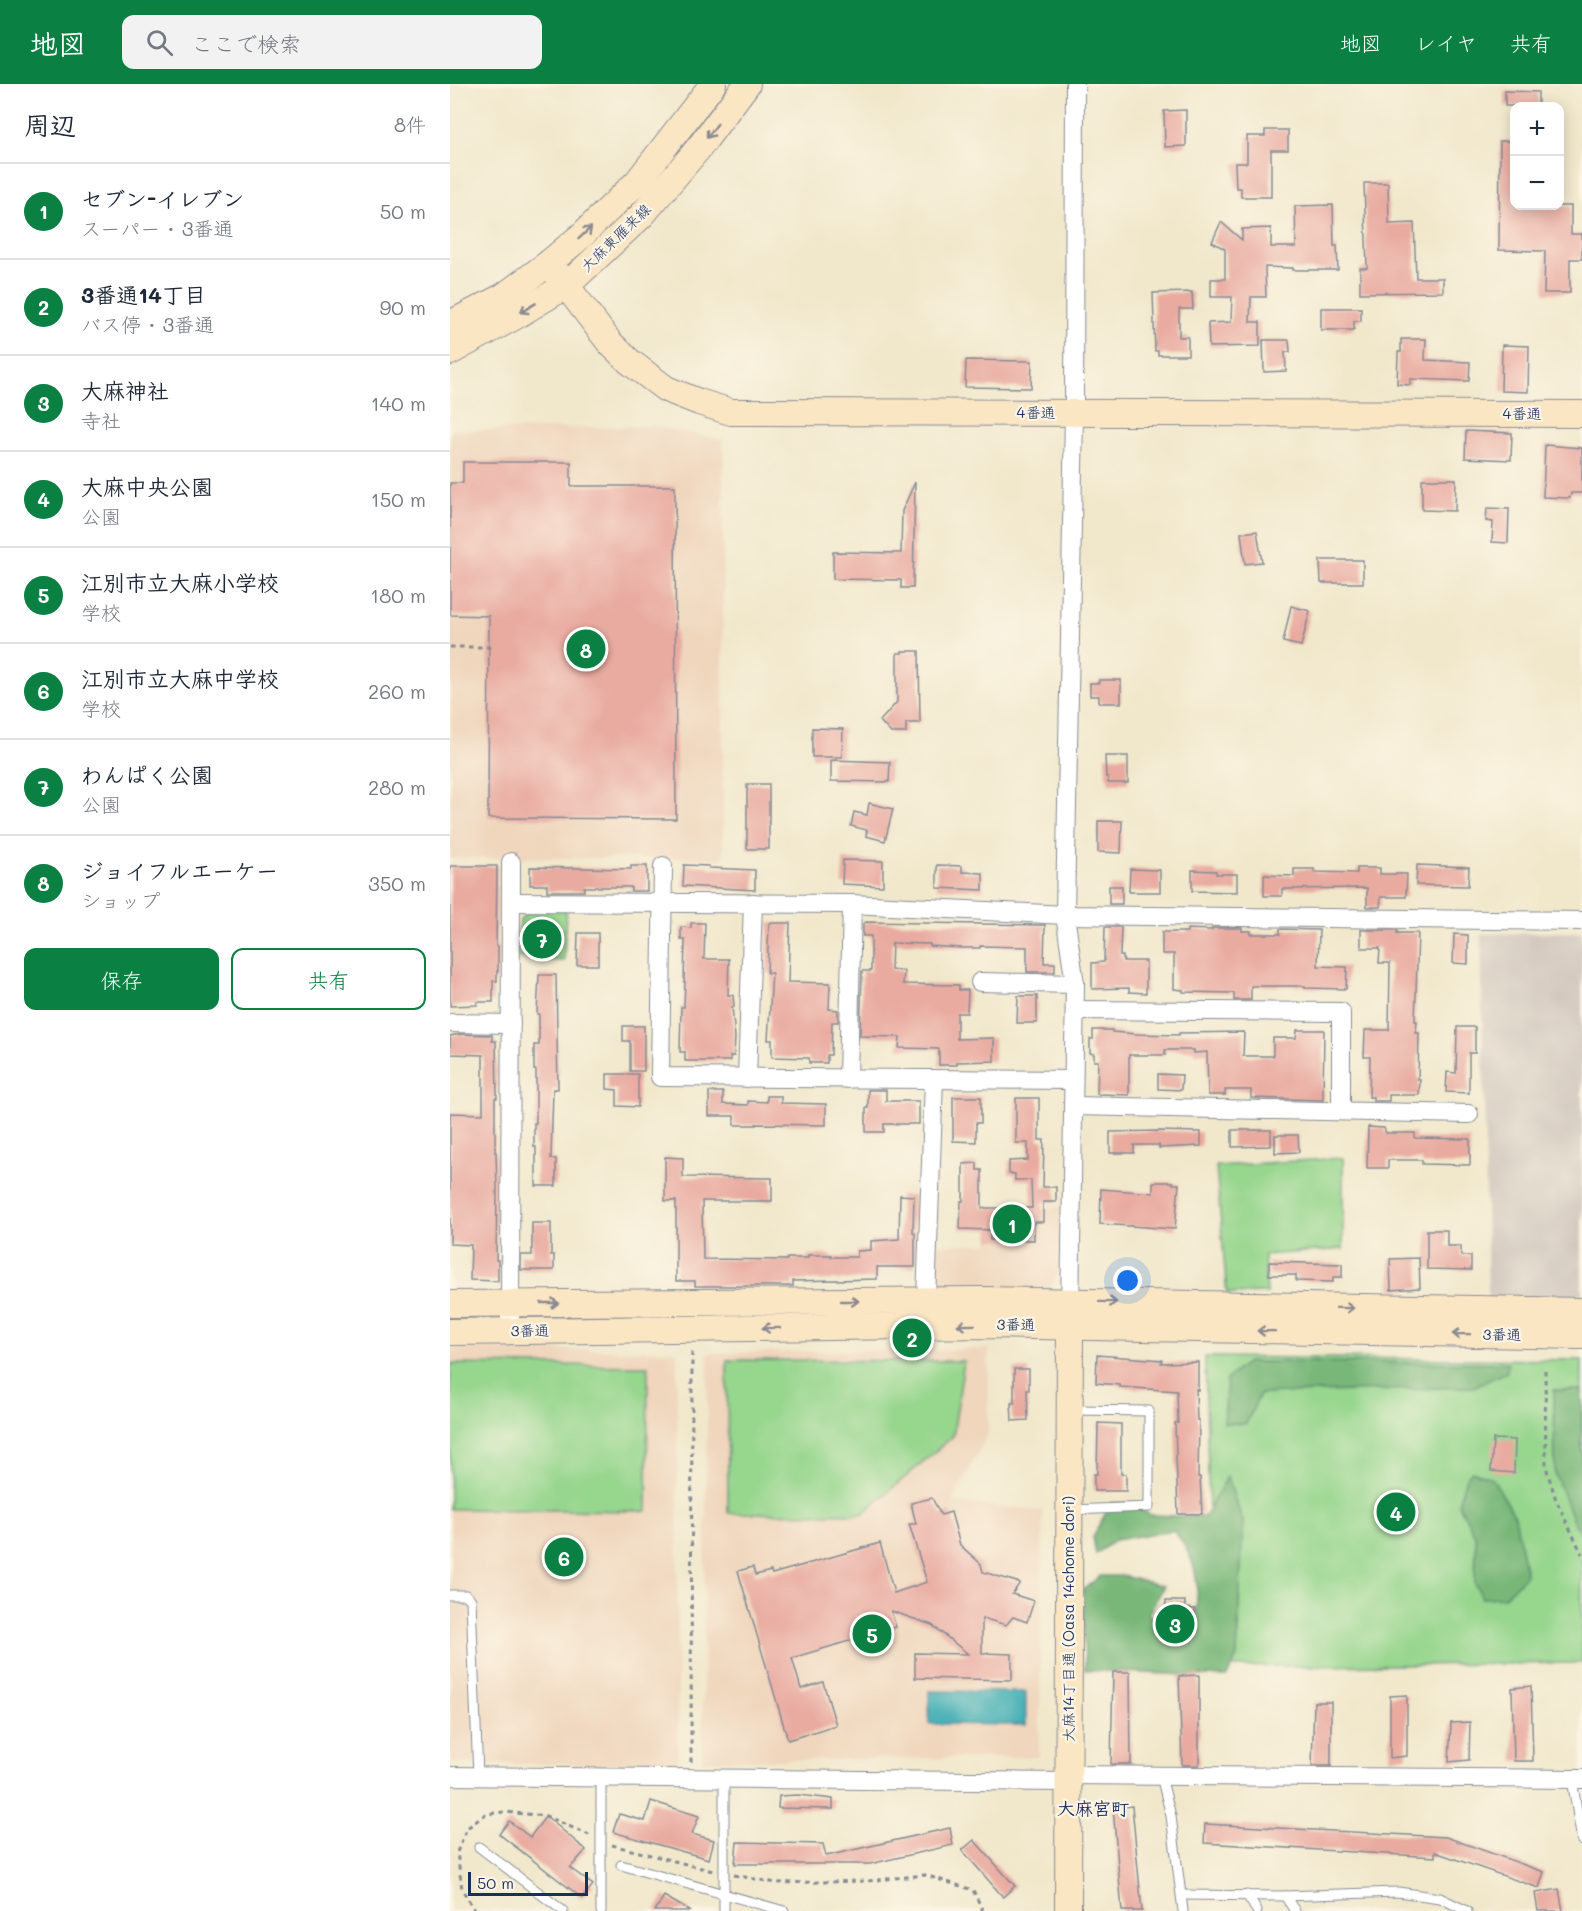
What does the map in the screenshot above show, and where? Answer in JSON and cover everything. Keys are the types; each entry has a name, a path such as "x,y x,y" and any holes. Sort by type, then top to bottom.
{"street":[{"name":"大麻東雁来線","path":"450,324 504,296 581,236 638,181 714,84"},
{"name":"大麻東雁来線","path":"450,352 567,285 642,214 698,149 747,84"},
{"path":"1070,1314 1075,984 1065,915 1074,413 1075,84"},
{"name":"4番通","path":"549,263 610,343 630,362 666,389 731,412 1582,414"},
{"path":"510,1331 511,862"},
{"path":"663,866 660,1077 1073,1080"},
{"path":"511,902 852,904 1065,915 1582,921"},
{"path":"747,1078 753,903"},
{"path":"848,1079 852,904"},
{"path":"980,981 1075,984"},
{"path":"1075,1010 1341,1012 1341,1111"},
{"path":"450,1023 511,1024"},
{"path":"926,1300 934,1079"},
{"path":"1073,1106 1468,1114"},
{"name":"3番通","path":"450,1304 926,1300 1070,1314 1582,1335"},
{"name":"3番通","path":"450,1332 976,1325 1070,1314 1582,1311"},
{"name":"大麻14丁目通 (Oasa 14chome dori)","path":"1068,1911 1070,1314"},
{"path":"450,1776 1069,1779 1161,1776 1577,1779"}],"lane":[{"path":"1070,1409 1149,1412 1149,1507 1070,1510"},
{"path":"450,1595 466,1595 471,1600 478,1776"},
{"path":"1161,1776 1171,1816 1184,1911"},
{"path":"601,1777 601,1911"},
{"path":"724,1778 724,1911"},
{"path":"1577,1779 1582,1841"},
{"path":"479,1847 563,1911"},
{"path":"621,1865 784,1911"},
{"path":"1182,1895 1285,1896 1398,1893 1440,1898 1467,1911"},
{"path":"1247,1896 1257,1911"},
{"path":"1285,1896 1295,1911"}],"path":[{"path":"450,647 494,647"},
{"path":"691,1778 692,1329"},
{"path":"1545,1370 1546,1467 1556,1500 1582,1554"},
{"path":"457,1852 462,1889 475,1911"}],"shaded area":[{"path":"653,426 723,440 723,858 450,858 450,431"},
{"path":"1582,932 1582,1299 1488,1301 1481,934"},
{"path":"989,1207 1060,1207 1059,1272 1050,1289 935,1287 936,1245 988,1244"},
{"path":"450,1348 677,1351 678,1766 450,1763"},
{"path":"989,1349 988,1434 952,1502 1043,1511 1039,1757 702,1761 708,1353"}],"green space":[{"path":"531,909 566,910 564,961 518,958 520,920"},
{"path":"1343,1158 1343,1249 1264,1255 1267,1293 1227,1294 1216,1166"},
{"path":"1205,1357 1582,1360 1582,1663 1213,1667"},
{"path":"727,1360 964,1361 953,1436 862,1514 728,1513"},
{"path":"1247,1362 1508,1363 1507,1372 1473,1387 1260,1394 1246,1424 1224,1423 1227,1379"},
{"path":"450,1364 648,1366 647,1511 450,1509"},
{"path":"1554,1390 1582,1390 1582,1536 1573,1521 1555,1474"},
{"path":"1472,1471 1493,1479 1515,1516 1526,1575 1504,1597 1482,1598 1475,1583 1476,1537 1458,1503 1466,1478"},
{"path":"1227,1477 1243,1521 1237,1656 1227,1677 1085,1670 1083,1590 1100,1576 1123,1576 1164,1586 1148,1614 1177,1641 1194,1629 1197,1601 1196,1576 1189,1553 1173,1530 1115,1540 1096,1554 1093,1537 1111,1503 1130,1503 1150,1515 1204,1517"}],"water":[{"path":"929,1691 1026,1692 1026,1725 929,1724"}],"building":[{"path":"1505,91 1538,92 1538,102 1510,102 1510,106 1505,106"},
{"path":"1186,110 1186,146 1165,147 1164,111"},
{"path":"1265,130 1288,130 1288,150 1271,150 1271,197 1241,197 1241,188 1236,188 1235,163 1247,163 1247,136 1265,136"},
{"path":"1500,141 1510,141 1510,210 1564,210 1564,206 1571,206 1571,234 1582,234 1582,259 1570,259 1570,293 1544,293 1545,251 1499,250"},
{"path":"1364,183 1388,183 1389,224 1414,223 1416,278 1443,278 1443,292 1360,293 1360,268 1367,268"},
{"path":"1333,205 1334,246 1337,246 1338,270 1293,270 1293,268 1265,267 1266,297 1251,297 1250,322 1260,322 1260,346 1209,347 1208,323 1231,322 1232,297 1211,297 1211,279 1225,279 1225,249 1212,242 1221,222 1242,240 1242,229 1271,228 1271,247 1296,247 1295,206"},
{"path":"1192,292 1193,309 1179,309 1179,337 1188,337 1188,355 1158,355 1158,351 1155,351 1153,293"},
{"path":"1321,308 1361,308 1361,321 1354,321 1354,330 1321,330"},
{"path":"1401,339 1426,339 1425,360 1470,362 1469,381 1410,379 1410,385 1397,384 1398,352 1401,352"},
{"path":"1263,340 1289,340 1290,352 1285,352 1286,371 1264,372"},
{"path":"1502,345 1529,346 1528,392 1501,391"},
{"path":"966,360 1032,361 1031,388 965,387"},
{"path":"1466,431 1512,433 1511,460 1465,458"},
{"path":"1545,445 1582,448 1582,493 1571,493 1570,498 1543,497"},
{"path":"463,462 571,462 571,486 675,486 676,819 488,818 489,616 450,615 450,483 463,483"},
{"path":"1422,479 1456,479 1455,511 1422,510"},
{"path":"915,482 913,588 901,588 901,580 833,579 833,552 901,553 902,511"},
{"path":"1487,508 1509,509 1508,543 1492,542 1493,522 1486,521"},
{"path":"1257,531 1262,562 1245,564 1241,533"},
{"path":"1320,560 1363,560 1363,583 1321,583"},
{"path":"1291,606 1310,611 1301,646 1283,642"},
{"path":"902,651 919,651 920,723 906,723 906,733 891,733 880,721 897,702 897,653 902,653"},
{"path":"1099,680 1121,680 1121,703 1099,703 1099,696 1090,696 1090,683 1099,683"},
{"path":"812,728 843,729 842,757 812,757"},
{"path":"1105,756 1128,756 1128,783 1108,783"},
{"path":"831,760 890,762 889,782 831,781"},
{"path":"747,784 769,784 769,849 747,849"},
{"path":"869,803 893,809 885,841 866,836 867,830 851,826 854,812 867,815"},
{"path":"1098,821 1122,821 1121,853 1098,852"},
{"path":"843,860 883,861 883,886 842,884"},
{"path":"684,865 755,870 755,890 683,886"},
{"path":"937,865 962,866 962,872 983,873 983,890 937,888"},
{"path":"1417,865 1469,867 1468,886 1416,885"},
{"path":"450,866 497,866 498,971 497,981 493,981 493,1002 450,1006"},
{"path":"631,866 647,866 647,891 631,891 631,887 584,887 584,891 547,891 547,885 530,885 530,867 631,869"},
{"path":"1357,868 1380,868 1380,874 1407,874 1406,897 1381,897 1380,907 1367,907 1367,888 1282,889 1282,896 1264,896 1264,875 1294,876 1294,869 1357,873"},
{"path":"1130,869 1160,870 1160,892 1129,892"},
{"path":"1192,870 1216,871 1216,874 1237,874 1237,892 1192,891"},
{"path":"1109,886 1122,886 1122,904 1109,904"},
{"path":"866,922 1045,925 1044,963 1055,963 1055,972 1027,972 1027,947 961,948 892,943 891,970 904,971 903,984 959,985 959,990 968,990 967,1013 957,1013 957,1039 994,1038 994,1061 939,1065 939,1049 899,1048 900,1037 860,1036 862,971 871,971 871,936 863,936 863,924"},
{"path":"691,923 705,923 704,959 729,959 728,995 733,995 735,1037 734,1056 730,1056 730,1061 685,1061 685,1052 680,1052 681,1007 684,1007 685,982 685,940 681,940 681,927 691,928"},
{"path":"769,923 790,923 788,982 830,983 829,1009 838,1010 838,1022 832,1022 831,1055 827,1055 827,1063 809,1063 809,1058 772,1057 772,1040 768,1040 772,973 767,973"},
{"path":"1105,927 1121,927 1120,956 1123,956 1123,961 1146,961 1146,993 1129,992 1129,988 1092,989 1092,963 1104,962"},
{"path":"1212,928 1242,928 1242,931 1251,931 1250,934 1280,934 1280,929 1319,930 1318,966 1347,967 1346,989 1251,986 1251,1000 1234,1000 1234,993 1183,992 1183,990 1174,989 1174,954 1162,954 1162,932 1187,932 1187,929 1212,930"},
{"path":"1361,930 1397,930 1397,933 1418,933 1415,1021 1417,1021 1416,1033 1419,1033 1419,1095 1389,1095 1389,1101 1373,1101 1373,1097 1369,1097 1370,1057 1364,1057 1365,1030 1389,1030 1390,963 1379,963 1380,948 1361,948"},
{"path":"578,933 598,933 598,965 577,965"},
{"path":"1454,934 1468,935 1468,964 1453,963"},
{"path":"539,975 556,975 558,1089 553,1089 551,1159 556,1159 556,1186 536,1186 534,1045 539,1045 539,1014 537,1014"},
{"path":"1018,996 1037,996 1037,1023 1017,1023"},
{"path":"623,1026 644,1026 644,1071 630,1071 630,1041 623,1041"},
{"path":"1457,1027 1475,1027 1475,1053 1469,1053 1469,1093 1446,1092 1447,1072 1456,1073"},
{"path":"1093,1030 1179,1035 1179,1033 1244,1032 1243,1056 1273,1056 1273,1038 1296,1038 1297,1030 1324,1030 1323,1100 1251,1098 1251,1090 1225,1090 1225,1095 1208,1095 1207,1052 1194,1053 1194,1050 1165,1050 1165,1055 1129,1055 1129,1095 1097,1094 1098,1061 1094,1061 1094,1054 1090,1053 1090,1039 1093,1039"},
{"path":"492,1035 492,1041 496,1041 495,1152 498,1281 470,1280 471,1245 450,1244 450,1113 483,1114 483,1055 450,1054 450,1036"},
{"path":"607,1074 638,1074 638,1107 617,1106 617,1090 607,1089"},
{"path":"1158,1074 1182,1075 1181,1090 1158,1089"},
{"path":"868,1090 886,1090 886,1101 919,1101 919,1124 884,1124 884,1132 866,1132"},
{"path":"709,1092 723,1092 723,1104 748,1105 748,1101 767,1102 767,1096 781,1096 781,1103 826,1104 826,1125 734,1125 734,1116 709,1116"},
{"path":"953,1097 981,1097 981,1123 976,1123 976,1142 953,1141"},
{"path":"1016,1098 1039,1098 1039,1140 1044,1140 1043,1187 1056,1187 1056,1202 1043,1202 1043,1222 1034,1222 1034,1240 990,1240 990,1230 960,1229 963,1164 977,1163 977,1170 982,1170 982,1208 1032,1208 1031,1180 1015,1180 1015,1174 1009,1174 1009,1161 1028,1160 1028,1143 1016,1143"},
{"path":"1368,1127 1384,1128 1386,1133 1415,1133 1415,1138 1470,1139 1470,1165 1422,1164 1422,1160 1388,1160 1388,1168 1367,1168"},
{"path":"1232,1130 1271,1130 1271,1146 1232,1147"},
{"path":"1110,1132 1201,1132 1201,1146 1159,1148 1159,1145 1134,1145 1134,1153 1110,1153"},
{"path":"1275,1135 1298,1135 1299,1152 1275,1153"},
{"path":"665,1157 683,1158 683,1177 772,1178 772,1201 702,1201 703,1259 787,1260 787,1258 808,1258 808,1255 857,1257 857,1251 871,1250 871,1241 899,1239 900,1195 914,1196 915,1267 877,1267 877,1279 793,1281 793,1286 695,1286 695,1281 676,1281 676,1201 665,1201"},
{"path":"1153,1182 1179,1184 1175,1229 1100,1224 1101,1189 1153,1193"},
{"path":"532,1223 551,1223 551,1255 554,1255 554,1270 521,1270 521,1255 532,1255"},
{"path":"1427,1230 1447,1230 1447,1246 1461,1246 1461,1256 1471,1256 1471,1270 1427,1269"},
{"path":"1419,1258 1420,1288 1391,1290 1390,1259"},
{"path":"1269,1262 1342,1264 1342,1277 1333,1277 1333,1282 1296,1281 1296,1275 1269,1275"},
{"path":"1097,1355 1162,1360 1161,1363 1198,1362 1198,1390 1196,1389 1197,1420 1199,1420 1198,1477 1200,1477 1202,1514 1178,1514 1175,1423 1178,1423 1177,1391 1096,1383"},
{"path":"1014,1369 1029,1369 1028,1420 1012,1421"},
{"path":"1098,1423 1121,1424 1121,1474 1126,1474 1126,1491 1094,1491 1094,1474 1097,1474"},
{"path":"1493,1439 1515,1440 1514,1473 1491,1471"},
{"path":"932,1498 941,1515 951,1512 960,1545 981,1564 983,1572 1020,1583 1012,1594 1034,1601 1027,1622 1013,1617 1006,1625 982,1618 982,1653 1012,1654 1012,1680 915,1678 915,1653 968,1654 932,1625 891,1611 896,1627 792,1658 801,1689 823,1682 836,1725 788,1740 738,1571 753,1567 755,1575 771,1571 772,1574 880,1543 894,1593 927,1582 909,1524 916,1524 911,1503"},
{"path":"1166,1601 1185,1601 1185,1608 1195,1609 1195,1622 1185,1622 1185,1629 1164,1629"},
{"path":"1113,1672 1130,1672 1131,1764 1111,1764"},
{"path":"1199,1675 1199,1765 1182,1765 1179,1676"},
{"path":"1531,1686 1533,1761 1514,1761 1512,1688"},
{"path":"1407,1695 1407,1756 1390,1758 1390,1696"},
{"path":"1314,1702 1331,1702 1331,1766 1312,1766"},
{"path":"1470,1722 1469,1760 1449,1762 1451,1723"},
{"path":"798,1795 833,1799 833,1809 778,1808 779,1796"},
{"path":"651,1801 699,1816 692,1834 714,1840 709,1859 613,1832 619,1814 645,1821"},
{"path":"1132,1806 1142,1911 1122,1911 1113,1808"},
{"path":"546,1816 586,1850 570,1868 593,1885 582,1898 499,1834 509,1821 530,1837"},
{"path":"1205,1824 1446,1837 1544,1872 1539,1888 1435,1852 1435,1857 1204,1843"},
{"path":"950,1828 953,1845 870,1864 735,1864 737,1842 823,1844 826,1856"},
{"path":"974,1840 1015,1886 1003,1897 962,1850"},
{"path":"1559,1889 1563,1911 1538,1911 1535,1893"},
{"path":"664,1896 690,1911 655,1911"}],"place":[{"name":"ジョイフルエーケー","path":"586,649"},
{"name":"わんぱく公園","path":"542,939"},
{"name":"セブン-イレブン","path":"1012,1224"},
{"name":"3番通14丁目","path":"912,1338"},
{"name":"大麻中央公園","path":"1396,1512"},
{"name":"江別市立大麻中学校","path":"564,1557"},
{"name":"大麻神社","path":"1175,1624"},
{"name":"江別市立大麻小学校","path":"872,1634"}],"district":[{"name":"大麻宮町","path":"1093,1809"}]}
